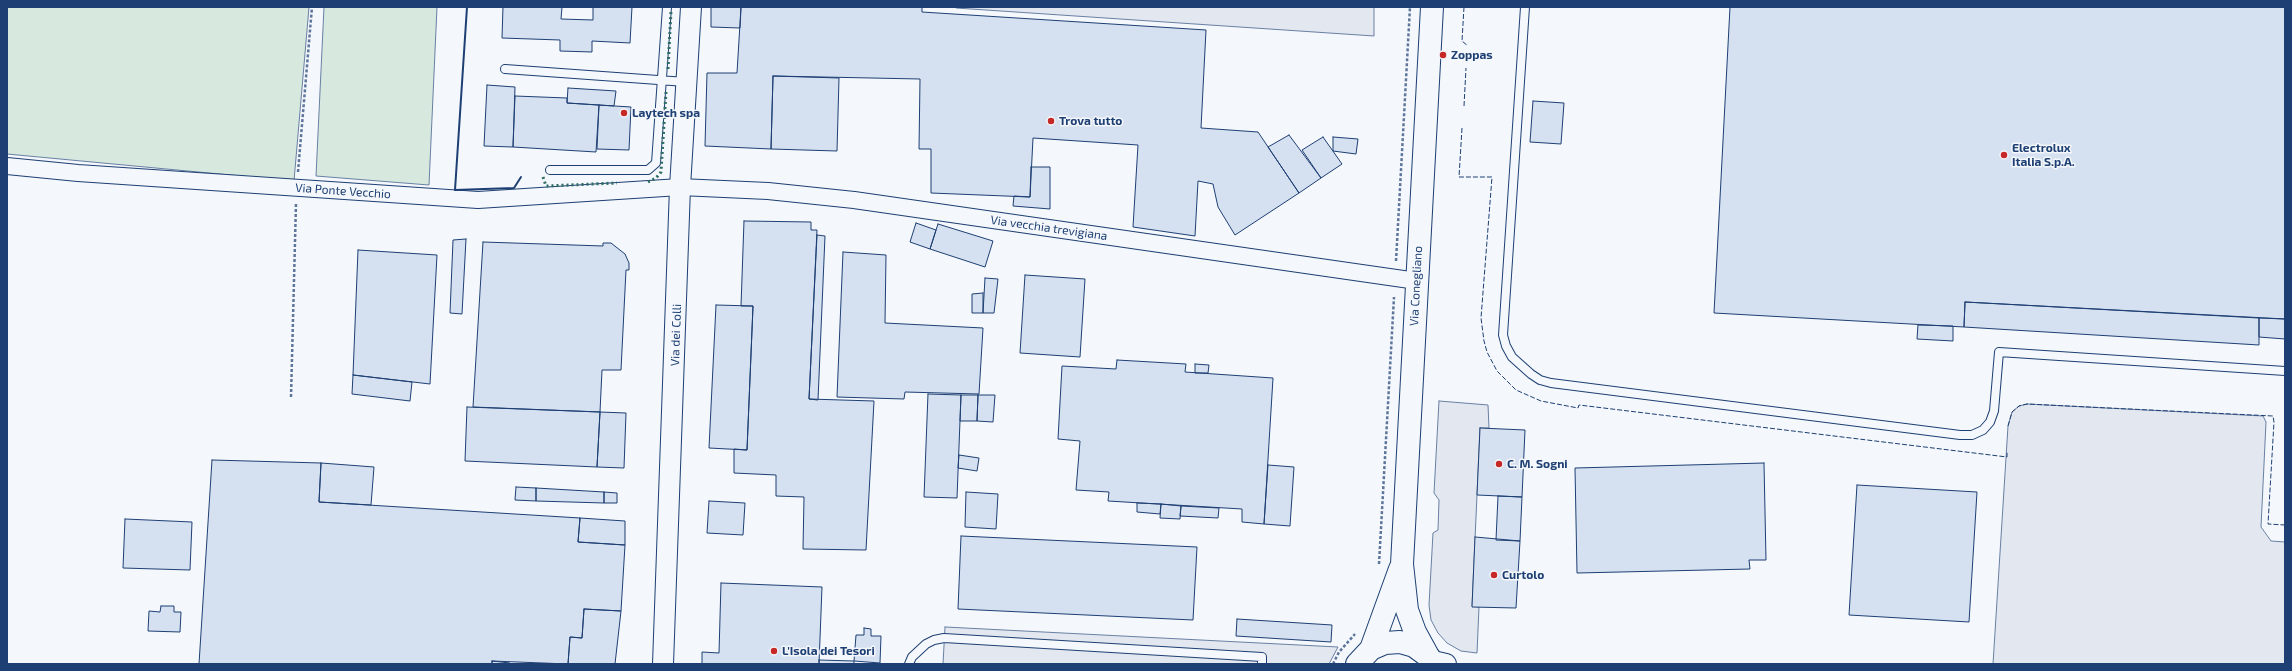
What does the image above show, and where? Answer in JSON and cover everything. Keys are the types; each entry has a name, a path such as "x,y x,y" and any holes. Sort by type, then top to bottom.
{"main road":[{"name":"Via Conegliano","path":"1432,7 1416,280 1402,564 1407,610 1415,632 1435,661"},
{"name":"Via Conegliano","path":"1364,656 1402,564"},
{"path":"1364,656 1385,643 1400,642 1414,646 1435,661"}],"street":[{"name":"Via dei Colli","path":"662,664 680,187 691,7"},
{"name":"Via Ponte Vecchio","path":"7,166 86,174 478,200 680,187"},
{"name":"Via vecchia trevigiana","path":"680,187 768,191 854,200 1416,280"}],"lane":[{"path":"550,170 648,170 656,163 667,7"},
{"path":"1525,7 1503,335 1512,357 1530,374 1540,380 1551,383 1960,436 1972,435 1983,430 1990,422 1994,411 1998,352 2285,371"},
{"path":"505,69 687,82"},
{"path":"909,664 912,657 926,644 934,640 944,638 1262,657 1262,664"}],"path":[{"path":"291,397 296,188 312,7"},
{"path":"1396,261 1410,7"},
{"path":"1379,566 1394,297"}],"shaded area":[{"path":"7,7 309,7 294,181 7,154"},
{"path":"324,7 437,7 429,185 316,176"},
{"path":"1374,7 1374,36 956,8"},
{"path":"1439,401 1488,405 1489,428 1480,428 1472,606 1479,607 1477,653 1461,651 1447,643 1438,633 1431,620 1429,605 1433,533 1438,530 1439,500 1434,493"},
{"path":"2027,404 2263,416 2266,422 2261,527 2271,541 2285,542 2285,664 1993,664 2008,426 2012,412 2019,406"},
{"path":"945,627 1338,647 1329,664 943,664"}],"building":[{"path":"503,7 562,7 561,19 593,20 593,7 632,7 630,43 592,41 592,52 560,51 560,40 502,38"},
{"path":"711,7 741,7 740,28 711,27"},
{"path":"741,7 922,7 922,12 1206,30 1201,128 1258,132 1299,193 1235,235 1218,207 1213,184 1198,181 1195,236 1133,227 1138,145 1033,138 1030,197 931,193 931,149 919,149 920,79 773,76 771,149 705,146 707,73 737,73"},
{"name":"Electrolux Italia S.p.A.","path":"1730,7 2285,7 2285,319 1965,302 1964,327 1714,313"},
{"path":"773,76 839,78 837,151 771,149"},
{"path":"487,85 515,87 513,147 484,146"},
{"path":"568,88 616,91 614,106 567,103"},
{"path":"515,96 567,98 567,103 599,105 596,152 513,147"},
{"path":"1533,101 1564,103 1561,144 1530,142"},
{"path":"599,105 631,107 629,150 597,149"},
{"path":"1289,135 1321,178 1299,193 1268,147"},
{"path":"1323,137 1342,164 1321,178 1302,150"},
{"path":"1333,137 1358,139 1356,154 1333,151"},
{"path":"1031,167 1050,167 1050,209 1013,206 1014,196 1030,197"},
{"path":"744,221 811,222 811,230 817,230 809,399 874,401 866,550 803,549 804,497 776,496 776,475 734,473 734,449 747,450 753,306 741,306"},
{"path":"916,223 936,230 930,249 910,242"},
{"path":"938,224 993,241 985,267 930,249"},
{"path":"817,235 825,236 818,400 809,399"},
{"path":"466,239 462,314 450,313 453,240"},
{"path":"483,242 603,246 603,243 611,243 625,254 629,263 629,270 626,270 621,370 602,370 600,412 473,407"},
{"path":"358,250 437,255 430,384 353,375"},
{"path":"843,252 886,255 885,323 983,328 979,394 905,392 904,399 837,397"},
{"path":"1025,275 1085,279 1080,357 1020,353"},
{"path":"985,278 998,279 994,313 983,313"},
{"path":"983,293 983,313 972,313 972,294"},
{"path":"1965,302 2259,318 2259,345 1964,327"},
{"path":"716,305 753,306 747,450 709,448"},
{"path":"2259,318 2285,319 2285,339 2259,337"},
{"path":"1918,325 1953,326 1953,341 1917,339"},
{"path":"1117,360 1186,364 1185,372 1273,378 1264,524 1242,522 1242,509 1108,501 1109,492 1076,490 1080,441 1058,439 1062,366 1116,369"},
{"path":"1195,364 1209,365 1208,373 1195,373"},
{"path":"353,375 412,382 410,401 352,394"},
{"path":"928,394 961,395 957,498 924,497"},
{"path":"961,395 978,395 977,421 960,421"},
{"path":"978,395 995,395 993,422 977,421"},
{"path":"467,407 600,412 597,467 465,461"},
{"path":"600,412 626,413 624,468 597,467"},
{"path":"1480,428 1525,430 1522,497 1477,495"},
{"path":"959,455 979,458 977,471 958,468"},
{"path":"212,460 321,463 319,502 580,518 578,542 625,545 621,611 584,609 582,638 570,637 568,664 492,661 492,664 199,664"},
{"path":"321,463 374,467 371,505 319,502"},
{"path":"1764,463 1766,560 1749,560 1750,569 1577,573 1575,468"},
{"path":"1268,465 1294,467 1290,526 1264,524"},
{"path":"1857,485 1977,492 1969,622 1849,615"},
{"path":"516,487 536,488 536,501 515,500"},
{"path":"536,488 604,492 604,503 536,501"},
{"path":"604,492 617,493 617,503 604,503"},
{"path":"966,492 998,494 996,529 965,527"},
{"path":"1498,496 1522,497 1520,541 1496,540"},
{"path":"709,501 745,503 743,535 707,533"},
{"path":"1137,503 1161,504 1160,514 1137,512"},
{"path":"1161,504 1181,506 1180,519 1160,518"},
{"path":"1181,506 1219,508 1218,518 1180,516"},
{"path":"580,518 625,521 625,545 578,542"},
{"path":"125,519 192,522 190,570 123,568"},
{"path":"961,536 1197,547 1193,620 958,609"},
{"path":"1475,537 1520,541 1516,608 1472,607"},
{"path":"721,583 822,587 819,664 702,664 702,652 719,653"},
{"path":"161,606 174,606 174,612 181,612 180,632 148,631 149,611 160,612"},
{"path":"584,609 621,611 615,664 568,664 570,637 582,638"},
{"path":"1237,619 1332,625 1331,642 1236,636"},
{"path":"864,628 871,629 871,636 881,636 880,663 854,661 856,635 864,635"},
{"path":"819,660 854,661 854,664 819,664"},
{"path":"492,661 510,663 510,664 492,664"}],"hedge":[{"path":"668,69 671,11"},
{"path":"648,182 656,178 661,172 666,92"},
{"path":"543,177 546,186 617,183"}],"fence":[{"path":"1464,7 1462,41 1468,46"},
{"path":"1464,106 1466,68"},
{"path":"1462,128 1459,177 1492,177 1481,318 1484,341 1487,352 1497,371 1516,390 1541,401 1578,408 1579,405 2007,457 2007,452"},
{"path":"2008,426 2012,412 2019,406 2027,404 2273,416 2274,422 2268,524 2285,525"}],"wall":[{"path":"467,7 455,190 514,188 521,177"}],"place":[{"name":"Zoppas","path":"1443,55"},
{"name":"Laytech spa","path":"624,113"},
{"name":"Trova tutto","path":"1051,121"},
{"name":"Electrolux Italia S.p.A.","path":"2004,155"},
{"name":"C. M. Sogni","path":"1499,464"},
{"name":"Curtolo","path":"1494,575"},
{"name":"L'Isola dei Tesori","path":"774,651"}]}
